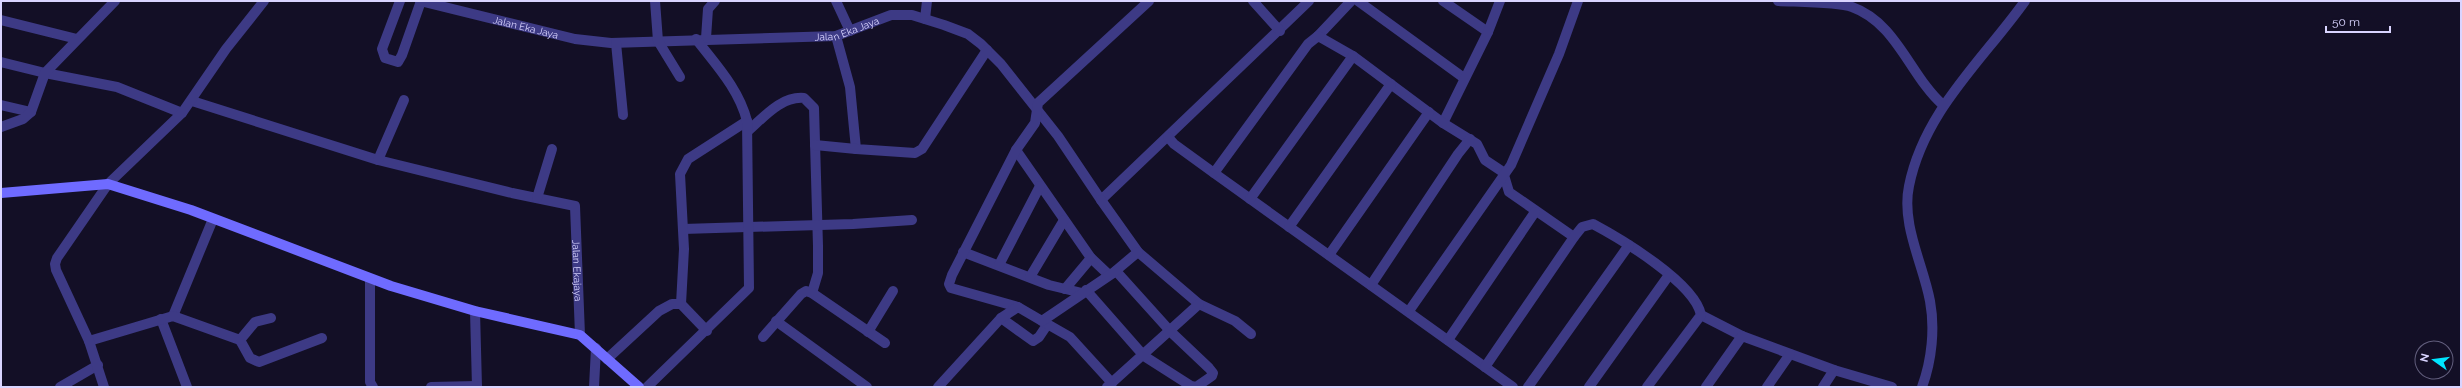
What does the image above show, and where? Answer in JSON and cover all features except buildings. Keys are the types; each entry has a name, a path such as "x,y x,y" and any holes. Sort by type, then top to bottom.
{"street":[{"path":"1,127 23,119 31,112 45,73 115,1"},
{"path":"104,387 89,341 55,264 108,184 192,101 226,49 264,1"},
{"path":"400,1 382,49 385,58 394,62 401,59 421,1"},
{"name":"Jalan Eka Jaya","path":"421,1 575,39 616,43 701,39 836,36 891,15 912,15 968,34 987,50 1058,136 1138,252 1199,304 1234,322 1251,334"},
{"path":"655,1 658,41 680,77"},
{"path":"648,387 707,332 749,288 748,126 739,98 701,39 708,9 715,1"},
{"path":"836,1 850,31"},
{"path":"925,19 927,1"},
{"path":"1149,1 1036,108 1034,123 1016,150 963,252 949,284 951,288 1018,307 1070,337 1110,385 1171,332 1199,304"},
{"path":"1253,1 1280,31"},
{"path":"1101,200 1280,31 1309,1"},
{"path":"1214,173 1308,44 1318,36 1351,1"},
{"path":"1358,1 1464,78"},
{"path":"1444,1 1488,32"},
{"path":"1443,123 1488,32 1500,1"},
{"path":"1408,312 1504,176 1514,159 1559,54 1578,1"},
{"path":"1778,1 1849,4 1876,22 1895,41 1933,96 1943,105"},
{"path":"1922,387 1934,330 1930,301 1909,230 1908,187 1921,145 1943,105 2025,1"},
{"path":"1,20 78,38"},
{"path":"836,36 850,87 856,149"},
{"path":"1318,36 1353,56 1443,123 1480,146 1485,160 1502,170 1509,192 1535,212 1574,237"},
{"path":"616,43 623,115"},
{"path":"815,145 914,153 922,149 987,50"},
{"path":"1250,199 1353,56"},
{"path":"1,62 45,73 117,86 182,112"},
{"path":"1289,227 1391,84"},
{"path":"707,332 681,304 683,229 680,174 688,159 748,126 789,99 804,98 814,108 818,273 812,292"},
{"path":"378,160 404,100"},
{"path":"192,101 378,160 537,198 552,149"},
{"path":"1,106 31,112"},
{"path":"1329,255 1429,112"},
{"path":"1168,137 1174,144 1512,387"},
{"path":"1371,285 1454,160 1470,139"},
{"path":"963,252 1065,289 1084,291 1144,356 1191,386 1196,387 1212,376 1213,372 1112,273 1091,258 1016,150"},
{"path":"1,193 108,184 213,219 370,279 475,311 580,335 639,387"},
{"path":"999,265 1040,186"},
{"name":"Jalan Ekajaya","path":"537,198 575,206 580,335"},
{"path":"1448,340 1535,212"},
{"path":"173,316 213,219"},
{"path":"683,229 748,228 912,220"},
{"path":"1030,277 1064,220"},
{"path":"1485,367 1574,237 1582,227 1593,224 1629,245 1669,275 1696,301 1701,315 1742,336 1834,370 1880,385 1892,387"},
{"path":"1528,387 1629,245"},
{"path":"1001,318 1033,341 1039,337 1044,323 1084,291 1112,273 1138,252"},
{"path":"1065,289 1091,258"},
{"path":"1589,387 1669,275"},
{"path":"370,279 370,382 373,387"},
{"path":"763,337 801,294 806,291 812,292 885,343"},
{"path":"868,332 893,291"},
{"path":"607,359 659,311 672,304 681,304"},
{"path":"938,387 1001,318 1018,307"},
{"path":"431,387 477,386 475,311"},
{"path":"1647,387 1701,315"},
{"path":"89,341 173,316 240,340 250,358 259,362 322,338"},
{"path":"240,340 255,322 271,318"},
{"path":"161,319 187,387"},
{"path":"776,321 867,387"},
{"path":"1706,387 1742,336"},
{"path":"594,387 596,348"},
{"path":"1766,387 1790,354"},
{"path":"60,387 98,365"},
{"path":"1823,387 1834,370"}]}
